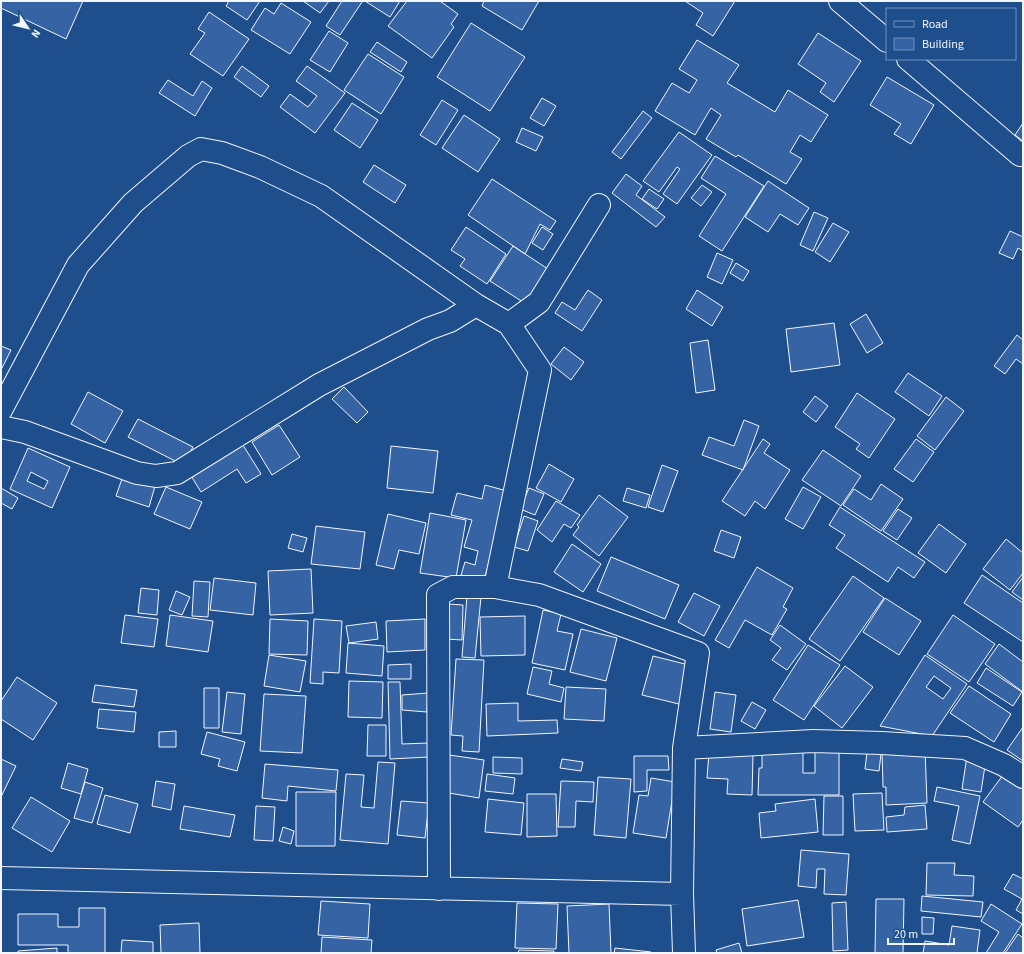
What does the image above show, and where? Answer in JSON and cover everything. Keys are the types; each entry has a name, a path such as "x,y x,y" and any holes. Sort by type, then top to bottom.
{"street":[{"path":"840,1 886,40"},
{"path":"909,60 1022,155"},
{"path":"1,410 78,265 133,202 188,156 200,149 222,153 260,167 321,196 476,306 509,324 540,370 495,587"},
{"path":"509,324 539,302 599,205"},
{"path":"1,427 25,432 137,473 156,476 177,473 319,385 428,329 450,321 476,306"},
{"path":"439,889 438,595 453,587 495,587 539,595 698,653 684,748 682,894 684,953"},
{"path":"684,748 813,741 965,748 1004,765 1023,777"},
{"path":"1,878 682,894"}],"building":[{"path":"1,1 83,1 66,39 1,8"},
{"path":"229,1 260,1 247,20 226,6"},
{"path":"303,1 329,1 320,13"},
{"path":"342,1 362,2 340,35 326,26"},
{"path":"365,1 400,1 390,17"},
{"path":"407,1 440,1 458,14 451,24 454,27 432,58 388,26"},
{"path":"484,1 539,1 522,30 482,6"},
{"path":"685,1 735,1 713,36 696,25 703,13"},
{"path":"281,3 311,22 290,54 251,30 265,8 274,14"},
{"path":"209,12 249,39 223,76 190,54 205,33 198,29"},
{"path":"471,23 525,57 490,111 437,77"},
{"path":"329,31 348,43 330,72 310,60"},
{"path":"818,33 861,61 834,102 820,92 826,83 798,64"},
{"path":"697,40 739,65 727,83 775,112 788,90 828,115 811,142 800,135 790,152 802,159 786,184 738,155 736,157 706,139 721,115 711,108 695,135 655,111 672,83 689,93 697,80 679,69"},
{"path":"377,42 407,62 401,72 370,52"},
{"path":"368,54 404,77 381,114 344,90"},
{"path":"242,66 269,86 261,97 234,77"},
{"path":"307,66 345,93 315,133 280,107 290,94 308,107 317,96 296,81"},
{"path":"887,77 934,105 911,144 894,134 901,124 870,105"},
{"path":"168,80 193,96 202,81 212,88 195,116 159,93"},
{"path":"542,98 556,106 544,126 530,118"},
{"path":"442,100 458,110 436,145 420,135"},
{"path":"352,103 378,120 360,148 334,130"},
{"path":"643,111 652,118 621,159 612,152"},
{"path":"464,115 500,139 478,172 442,148"},
{"path":"1023,123 1023,141 1015,135"},
{"path":"522,128 543,137 536,151 516,142"},
{"path":"679,132 712,155 677,204 663,194 680,169 677,167 659,192 643,181"},
{"path":"715,156 764,186 722,251 699,236 726,194 701,178"},
{"path":"374,165 406,185 395,203 363,182"},
{"path":"626,174 642,186 636,195 665,217 656,227 612,193"},
{"path":"492,179 556,221 550,230 540,224 525,254 468,215"},
{"path":"768,181 809,208 798,225 780,214 768,232 745,217"},
{"path":"702,185 712,192 701,206 691,198"},
{"path":"649,189 664,199 657,209 642,199"},
{"path":"814,212 828,218 813,251 800,245"},
{"path":"833,223 849,232 830,262 815,252"},
{"path":"466,227 506,254 487,284 460,266 465,259 451,250"},
{"path":"542,227 553,234 543,250 532,243"},
{"path":"1010,231 1023,237 1023,251 1018,248 1013,259 999,253"},
{"path":"513,246 548,269 526,304 490,281"},
{"path":"717,253 733,260 722,284 707,277"},
{"path":"736,263 749,271 743,281 730,273"},
{"path":"588,290 602,300 582,331 555,313 562,302 575,310"},
{"path":"697,290 723,307 712,326 686,309"},
{"path":"866,314 883,343 867,353 850,324"},
{"path":"834,323 840,365 791,372 786,329"},
{"path":"1017,335 1023,340 1023,364 1016,359 1005,374 994,366"},
{"path":"708,340 715,390 696,393 690,343"},
{"path":"1,346 11,350 1,370"},
{"path":"564,347 584,362 571,380 551,364"},
{"path":"908,373 942,396 929,416 895,392"},
{"path":"344,387 368,412 357,423 332,399"},
{"path":"88,392 123,411 105,443 71,424"},
{"path":"857,393 895,419 869,458 856,449 860,444 835,427"},
{"path":"815,396 828,406 816,422 803,412"},
{"path":"946,397 964,411 935,450 917,436"},
{"path":"138,419 193,447 183,465 128,437"},
{"path":"744,420 759,426 743,470 702,455 709,437 734,446"},
{"path":"279,425 300,457 272,475 252,442"},
{"path":"763,439 770,444 764,453 790,470 765,509 755,501 745,516 722,501"},
{"path":"916,439 934,452 913,482 894,469"},
{"path":"241,442 261,474 246,483 237,469 201,492 190,474"},
{"path":"391,446 438,451 433,493 387,488"},
{"path":"28,448 70,467 52,508 10,489","holes":["31,472 48,481 44,489 27,481"]},
{"path":"823,450 861,476 841,506 802,480"},
{"path":"549,464 574,479 561,502 536,488"},
{"path":"662,465 678,471 663,512 648,507"},
{"path":"123,476 155,486 149,507 116,496"},
{"path":"881,484 903,499 881,531 843,505 854,489 871,500"},
{"path":"485,485 507,491 484,581 461,575 465,562 475,565 478,551 464,547 472,520 451,515 457,493 482,499"},
{"path":"166,487 202,502 190,529 154,514"},
{"path":"803,487 821,497 803,529 785,519"},
{"path":"1,488 18,498 12,509 1,503"},
{"path":"529,488 544,494 535,515 520,509"},
{"path":"627,488 650,495 646,508 623,501"},
{"path":"599,495 628,517 599,556 573,535 579,527 577,525"},
{"path":"556,501 580,515 571,528 564,524 552,542 537,530"},
{"path":"840,507 925,562 914,578 898,567 888,582 836,548 845,535 829,525"},
{"path":"898,509 912,518 897,540 883,531"},
{"path":"430,513 466,520 456,578 420,573"},
{"path":"388,514 426,523 419,554 399,550 394,569 376,565"},
{"path":"524,516 538,521 528,551 514,547"},
{"path":"939,524 966,544 946,573 918,553"},
{"path":"316,526 365,532 360,569 311,564"},
{"path":"721,530 741,537 734,558 714,551"},
{"path":"292,534 307,538 303,552 288,548"},
{"path":"1006,539 1023,553 1023,573 1010,590 983,569"},
{"path":"572,544 601,564 583,592 554,572"},
{"path":"611,557 679,585 665,619 597,591"},
{"path":"757,567 793,588 783,607 787,609 772,635 745,620 729,648 715,640"},
{"path":"311,569 313,613 270,615 268,571"},
{"path":"982,575 1023,603 1023,642 964,603"},
{"path":"853,576 884,598 840,661 809,639"},
{"path":"1023,577 1023,600 1012,592"},
{"path":"214,578 256,583 253,615 210,610"},
{"path":"194,581 210,582 208,617 192,616"},
{"path":"141,588 159,590 157,615 138,613"},
{"path":"176,591 190,597 182,615 169,610"},
{"path":"694,593 720,606 704,636 678,622"},
{"path":"467,596 481,597 475,658 462,657"},
{"path":"885,598 921,621 899,655 863,632"},
{"path":"448,604 463,605 462,640 446,639"},
{"path":"543,610 561,614 557,631 573,634 565,670 532,663"},
{"path":"125,615 158,619 154,647 121,643"},
{"path":"170,615 213,621 208,652 166,646"},
{"path":"953,615 995,644 969,682 927,654"},
{"path":"525,616 525,655 481,656 480,617"},
{"path":"270,619 308,621 307,655 269,654"},
{"path":"314,619 342,621 339,673 323,672 323,684 310,683"},
{"path":"425,619 425,650 387,652 386,621"},
{"path":"376,622 378,639 349,643 346,626"},
{"path":"780,625 806,644 787,670 772,660 781,648 770,640"},
{"path":"581,629 617,638 606,681 570,672"},
{"path":"348,643 384,646 382,676 346,673"},
{"path":"999,644 1023,662 1023,692 985,664"},
{"path":"808,645 840,665 804,720 773,700"},
{"path":"269,655 306,661 300,692 264,686"},
{"path":"925,655 967,684 932,736 880,726","holes":["934,676 951,688 943,699 926,687"]},
{"path":"653,656 693,666 683,705 642,695"},
{"path":"456,659 484,660 479,752 462,751 463,736 451,735"},
{"path":"411,664 411,679 388,679 388,665"},
{"path":"845,666 873,687 842,728 814,706"},
{"path":"533,667 552,671 549,684 564,688 561,702 527,694"},
{"path":"986,668 1022,692 1013,706 977,683"},
{"path":"17,677 57,703 33,740 1,719 1,701"},
{"path":"349,681 383,682 382,718 348,717"},
{"path":"388,682 400,682 402,744 428,743 429,757 390,759"},
{"path":"95,685 137,690 134,707 92,702"},
{"path":"969,686 1011,714 994,742 950,713"},
{"path":"566,687 606,689 604,721 564,719"},
{"path":"204,688 219,688 219,728 204,728"},
{"path":"227,692 245,694 241,734 222,732"},
{"path":"715,692 736,695 731,732 710,729"},
{"path":"428,693 427,712 402,710 402,695"},
{"path":"264,694 306,696 302,753 260,751"},
{"path":"752,702 766,710 755,729 741,721"},
{"path":"518,703 518,721 557,720 558,733 487,736 486,704"},
{"path":"99,709 136,712 134,732 97,728"},
{"path":"368,725 386,725 386,756 367,756"},
{"path":"1023,727 1023,761 1007,750"},
{"path":"176,731 176,747 159,747 159,732"},
{"path":"207,732 245,742 237,771 218,766 220,759 201,754"},
{"path":"925,748 927,803 886,805 886,787 883,787 882,750"},
{"path":"815,751 839,751 839,795 758,795 759,768 762,768 762,752 803,752 803,773 815,773"},
{"path":"867,752 881,754 879,771 865,769"},
{"path":"709,753 753,755 752,795 727,794 728,779 707,778"},
{"path":"449,755 484,760 479,798 443,792"},
{"path":"634,756 668,756 669,770 647,770 647,791 634,792"},
{"path":"967,756 986,759 981,792 962,789"},
{"path":"493,757 522,758 522,774 493,773"},
{"path":"1,759 16,766 1,797"},
{"path":"562,759 583,762 581,771 560,768"},
{"path":"378,762 395,763 388,844 340,840 346,774 364,775 361,807 374,808"},
{"path":"68,763 88,769 81,794 61,788"},
{"path":"265,764 338,770 336,791 288,786 287,801 262,798"},
{"path":"487,774 515,778 513,794 485,791"},
{"path":"1003,775 1023,789 1023,820 1018,827 983,802"},
{"path":"598,777 631,779 626,838 594,835"},
{"path":"651,778 675,782 666,838 633,833 639,795 648,796"},
{"path":"156,781 175,784 171,810 152,806"},
{"path":"561,781 594,782 593,802 576,801 575,827 558,827"},
{"path":"85,782 103,788 92,823 74,818"},
{"path":"937,787 980,796 970,844 952,840 959,806 934,801"},
{"path":"296,792 336,792 335,846 296,846"},
{"path":"882,793 884,830 855,831 853,794"},
{"path":"527,794 556,794 557,836 527,837"},
{"path":"105,795 138,804 130,833 97,824"},
{"path":"824,796 843,796 843,835 823,835"},
{"path":"31,797 70,821 52,852 12,828"},
{"path":"488,799 524,803 521,835 485,832"},
{"path":"815,799 818,832 761,838 759,813 776,811 775,804"},
{"path":"401,801 429,803 425,838 397,835"},
{"path":"925,805 927,829 887,832 886,817 904,815 905,807"},
{"path":"184,806 235,815 230,837 180,829"},
{"path":"256,806 275,807 273,841 254,840"},
{"path":"283,827 294,831 291,844 279,841"},
{"path":"801,850 849,854 846,895 824,894 825,869 817,869 816,888 798,886"},
{"path":"927,863 955,863 954,875 974,876 973,896 926,895"},
{"path":"1013,874 1023,879 1023,914 1016,910 1022,899 1004,889"},
{"path":"922,896 983,902 981,917 921,911"},
{"path":"876,899 904,899 903,953 875,953"},
{"path":"798,900 804,937 747,946 742,909"},
{"path":"321,901 370,904 368,938 318,935"},
{"path":"846,902 848,950 833,951 832,903"},
{"path":"517,903 558,904 556,949 515,948"},
{"path":"609,904 611,953 569,953 567,906"},
{"path":"991,904 1022,924 1003,953 986,953 999,932 981,921"},
{"path":"79,908 105,908 105,953 68,953 68,945 18,945 18,914 58,914 58,927 79,927"},
{"path":"922,917 934,918 933,934 922,934"},
{"path":"199,923 200,953 161,953 160,925"},
{"path":"952,926 980,930 977,953 923,953 925,941 949,945"},
{"path":"1018,934 1023,938 1023,953 1005,953"},
{"path":"322,937 372,940 371,953 321,953"},
{"path":"122,940 153,942 153,953 121,953"},
{"path":"739,943 742,953 717,953 716,950"},
{"path":"57,948 57,953 18,953 18,951"},
{"path":"615,948 651,952 651,953 614,953"},
{"path":"519,950 554,951 554,953 518,953"}]}
